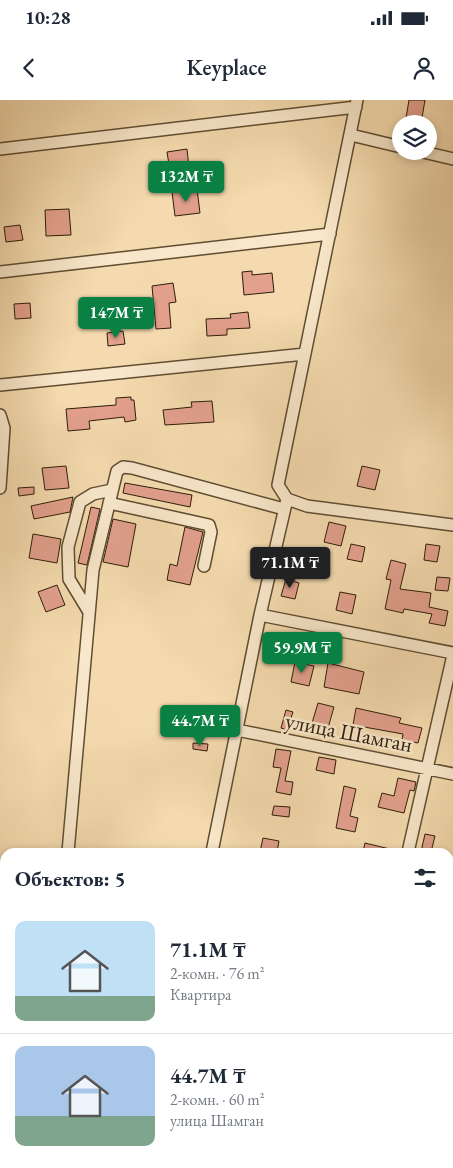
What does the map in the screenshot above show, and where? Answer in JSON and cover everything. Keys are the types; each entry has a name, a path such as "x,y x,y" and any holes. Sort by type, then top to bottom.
{"street":[{"path":"0,149 357,104 278,484 285,504 260,615 213,848"},
{"path":"351,135 392,145"},
{"path":"437,155 453,159"},
{"path":"0,272 330,234"},
{"path":"0,385 305,354"},
{"path":"0,415 4,428 0,488"},
{"path":"68,848 93,570 117,471 123,467 132,468 285,504 453,526"},
{"path":"88,612 69,579 68,547 80,502 93,494 112,490"},
{"path":"109,503 209,525 211,532 204,566"},
{"path":"260,615 453,654 409,848"},
{"name":"улица Шамган","path":"236,730 427,767 453,774"}],"building":[{"path":"409,100 425,100 422,115 406,115"},
{"path":"187,149 189,168 170,171 167,152"},
{"path":"197,189 200,213 175,216 172,192"},
{"path":"69,209 71,235 46,236 45,210"},
{"path":"20,225 23,240 6,242 4,227"},
{"path":"252,271 252,275 272,273 274,292 244,295 242,272"},
{"path":"173,283 176,302 169,303 171,328 156,329 152,286"},
{"path":"30,303 31,318 15,319 14,304"},
{"path":"248,312 250,328 227,329 227,335 207,336 206,319 231,318 230,314"},
{"path":"123,331 125,344 108,346 107,333"},
{"path":"131,397 131,400 134,400 136,420 125,422 124,417 89,421 90,429 68,431 66,409 116,405 116,398"},
{"path":"212,401 214,422 165,425 163,410 192,407 191,402"},
{"path":"66,466 69,488 45,490 42,468"},
{"path":"362,466 380,470 375,490 357,486"},
{"path":"125,483 192,495 190,507 123,493"},
{"path":"34,487 34,494 19,496 18,488"},
{"path":"73,497 70,512 34,519 31,506"},
{"path":"91,507 100,509 87,565 78,563"},
{"path":"113,519 136,524 128,567 103,562"},
{"path":"329,522 346,526 341,546 324,542"},
{"path":"185,527 203,532 190,585 167,580 170,564 177,566"},
{"path":"33,534 61,539 57,563 29,558"},
{"path":"351,544 365,547 362,562 347,559"},
{"path":"426,544 440,546 437,562 424,560"},
{"path":"391,560 406,564 400,589 431,593 429,607 448,611 445,626 429,623 432,614 404,609 403,613 385,609 391,580 386,579"},
{"path":"437,577 450,578 448,591 435,590"},
{"path":"286,579 299,583 295,599 281,596"},
{"path":"57,585 65,605 46,612 38,592"},
{"path":"340,592 356,595 352,614 336,610"},
{"path":"295,662 314,666 309,686 291,682"},
{"path":"328,663 364,672 359,694 324,687"},
{"path":"318,703 334,707 328,728 312,723"},
{"path":"356,708 401,718 399,723 422,728 418,743 402,740 403,734 353,725"},
{"path":"286,710 293,712 287,730 281,728"},
{"path":"193,743 208,744 207,751 193,749"},
{"path":"276,749 291,751 285,781 293,782 291,795 276,792 281,768 273,767"},
{"path":"319,757 336,760 334,774 316,770"},
{"path":"398,778 416,782 414,791 410,790 404,813 378,807 382,793 394,796"},
{"path":"344,786 356,789 350,816 358,818 355,832 336,828"},
{"path":"274,806 290,807 289,817 272,815"},
{"path":"425,834 435,836 432,848 422,848"},
{"path":"263,838 279,841 278,848 261,848"},
{"path":"365,843 386,848 364,848"}]}
